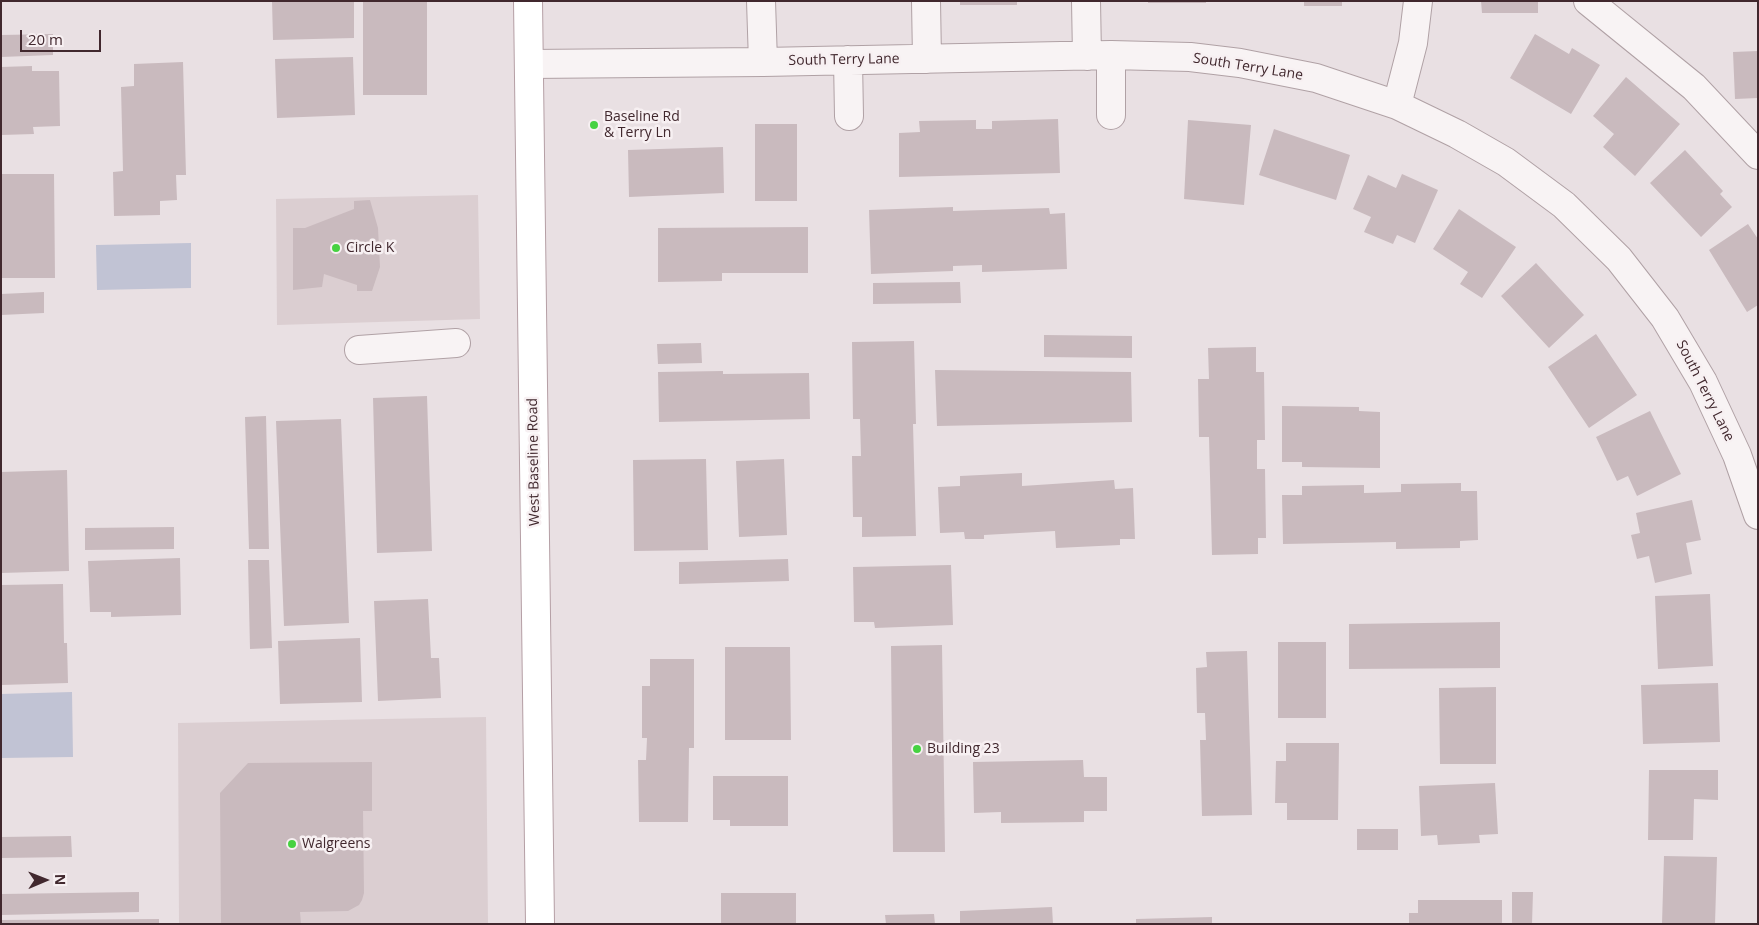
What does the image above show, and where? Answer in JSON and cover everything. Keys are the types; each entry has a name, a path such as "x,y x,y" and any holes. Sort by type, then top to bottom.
{"main road":[{"name":"West Baseline Road","path":"528,1 540,924"}],"street":[{"path":"761,1 762,62"},
{"path":"926,1 927,59"},
{"path":"1086,1 1111,114"},
{"path":"1397,105 1413,43 1418,1"},
{"path":"1588,1 1694,87 1758,155"},
{"name":"South Terry Lane","path":"529,64 1190,56 1240,63 1316,78 1397,105 1457,134 1506,162 1564,205 1620,259 1666,318 1704,382 1737,455 1758,515"},
{"path":"848,60 849,116"},
{"path":"359,350 456,343"}],"shaded area":[{"path":"478,195 480,319 277,325 276,199"},
{"path":"191,243 191,288 97,290 96,245"},
{"path":"72,692 73,757 1,758 1,694"},
{"path":"486,717 488,924 179,924 178,723"}],"building":[{"path":"272,1 354,1 354,38 273,40"},
{"path":"363,1 427,1 427,95 363,95"},
{"path":"960,1 1017,1 1017,5 960,5"},
{"path":"1148,1 1206,1 1206,3 1148,3"},
{"path":"1304,1 1342,1 1342,6 1304,6"},
{"path":"1481,1 1538,1 1538,13 1482,13"},
{"path":"53,34 53,55 1,57 1,35"},
{"path":"1535,34 1569,54 1572,48 1600,65 1571,114 1510,78"},
{"path":"1758,51 1758,98 1735,99 1733,52"},
{"path":"353,57 355,115 277,118 275,59"},
{"path":"183,62 186,175 176,175 177,200 160,201 160,215 114,216 113,172 123,171 121,87 134,86 134,64"},
{"path":"32,66 32,71 59,71 60,126 33,127 34,134 1,135 1,67"},
{"path":"1626,77 1680,124 1635,176 1603,147 1614,134 1593,116"},
{"path":"1058,119 1060,173 899,177 899,133 920,132 919,121 976,120 976,129 992,129 992,121"},
{"path":"1188,120 1251,125 1244,205 1184,199"},
{"path":"755,124 797,124 797,201 755,201"},
{"path":"1274,129 1350,155 1336,200 1259,175"},
{"path":"723,147 724,193 629,197 628,150"},
{"path":"1685,150 1723,191 1720,194 1732,207 1701,237 1650,183"},
{"path":"1,174 54,174 55,278 1,278"},
{"path":"1402,174 1438,190 1415,243 1397,235 1393,244 1364,232 1371,217 1353,209 1368,175 1396,188"},
{"name":"Circle K","path":"370,200 378,228 380,267 372,291 357,291 357,285 324,274 322,287 293,290 293,228 305,228 354,209 354,201"},
{"path":"953,207 953,211 1049,208 1050,214 1065,213 1067,269 982,272 982,265 953,266 953,271 871,274 869,210"},
{"path":"1459,209 1516,247 1482,298 1460,284 1468,272 1433,249"},
{"path":"1748,224 1758,239 1758,305 1747,312 1709,250"},
{"path":"808,227 808,273 722,273 722,281 658,282 658,228"},
{"path":"1536,263 1584,315 1549,348 1501,296"},
{"path":"960,282 961,303 873,304 873,283"},
{"path":"44,292 44,313 1,315 1,294"},
{"path":"1596,334 1637,395 1589,428 1548,367"},
{"path":"1044,335 1132,336 1132,358 1044,357"},
{"path":"914,341 916,424 913,424 916,536 862,537 862,517 853,517 852,456 861,456 860,419 853,419 852,342"},
{"path":"701,343 702,363 658,364 657,344"},
{"path":"1256,347 1256,372 1264,372 1265,440 1257,440 1257,469 1265,469 1266,538 1258,538 1258,554 1212,555 1209,437 1199,437 1198,379 1209,379 1208,348"},
{"path":"935,370 1131,372 1132,422 937,426"},
{"path":"723,371 723,374 809,373 810,419 659,422 658,372"},
{"path":"427,396 432,551 377,553 373,398"},
{"path":"1282,406 1359,407 1359,411 1380,412 1380,468 1302,467 1302,462 1282,462"},
{"path":"1650,411 1681,474 1637,496 1628,476 1617,481 1596,437"},
{"path":"266,416 269,549 249,549 245,417"},
{"path":"341,419 349,623 284,626 276,421"},
{"path":"706,459 708,550 634,551 633,460"},
{"path":"784,459 787,535 739,537 736,461"},
{"path":"67,470 69,571 1,573 1,472"},
{"path":"1022,473 1022,486 1114,480 1115,489 1133,488 1135,539 1120,539 1120,545 1056,548 1055,531 984,535 984,539 965,539 964,532 940,533 938,487 960,486 960,476"},
{"path":"1461,483 1461,491 1477,491 1478,540 1460,541 1460,548 1396,549 1396,542 1283,544 1282,495 1302,495 1302,486 1364,485 1364,493 1401,492 1401,484"},
{"path":"1692,500 1701,540 1686,543 1692,574 1655,583 1649,556 1637,559 1631,535 1640,533 1636,513"},
{"path":"174,527 174,549 85,550 85,528"},
{"path":"180,558 181,615 111,617 111,612 90,612 88,561"},
{"path":"788,559 789,581 679,584 679,562"},
{"path":"248,560 269,560 272,648 250,649"},
{"path":"951,565 953,625 875,628 874,622 854,622 853,567"},
{"path":"63,584 64,643 67,643 68,683 1,685 1,585"},
{"path":"1710,594 1713,666 1658,669 1655,596"},
{"path":"428,599 431,658 439,658 441,698 378,701 374,601"},
{"path":"1500,622 1500,668 1349,669 1349,624"},
{"path":"360,638 362,702 280,704 278,641"},
{"path":"1278,642 1326,642 1326,718 1278,718"},
{"name":"Building 23","path":"942,645 945,852 893,852 891,646"},
{"path":"725,647 790,647 791,740 725,740"},
{"path":"1247,651 1252,815 1202,816 1200,740 1206,740 1205,713 1197,713 1196,668 1207,667 1206,652"},
{"path":"650,659 694,659 694,748 689,748 688,822 639,822 638,760 646,760 647,738 642,738 642,686 650,686"},
{"path":"1718,683 1720,742 1643,744 1641,685"},
{"path":"1496,687 1496,764 1440,764 1439,688"},
{"path":"1286,743 1339,743 1338,820 1287,820 1287,803 1275,803 1276,761 1286,761"},
{"path":"1083,760 1084,777 1107,777 1107,811 1084,811 1084,822 1001,823 1001,812 974,813 973,762"},
{"name":"Walgreens","path":"372,762 372,811 363,811 364,893 359,905 348,911 300,912 301,924 221,924 220,793 248,763"},
{"path":"1649,770 1718,770 1718,800 1694,799 1693,840 1648,840"},
{"path":"713,776 788,776 788,826 730,826 730,820 713,820"},
{"path":"1495,783 1498,834 1479,835 1480,843 1438,845 1437,835 1421,836 1419,786"},
{"path":"1357,829 1398,829 1398,850 1357,850"},
{"path":"71,836 72,857 1,858 1,837"},
{"path":"1664,856 1717,857 1715,924 1662,924"},
{"path":"139,892 139,912 1,915 1,894"},
{"path":"1512,892 1533,892 1532,924 1512,924"},
{"path":"721,893 796,893 796,924 721,924"},
{"path":"1418,900 1502,900 1502,924 1409,924 1409,913 1418,913"},
{"path":"1052,907 1053,924 960,924 960,911"},
{"path":"934,914 935,924 886,924 885,915"},
{"path":"1212,917 1212,924 1136,924 1136,919"},
{"path":"159,919 159,924 1,924 1,920"}],"place":[{"name":"Baseline Rd & Terry Ln","path":"594,125"},
{"name":"Circle K","path":"336,248"},
{"name":"Building 23","path":"917,749"},
{"name":"Walgreens","path":"292,844"}]}
